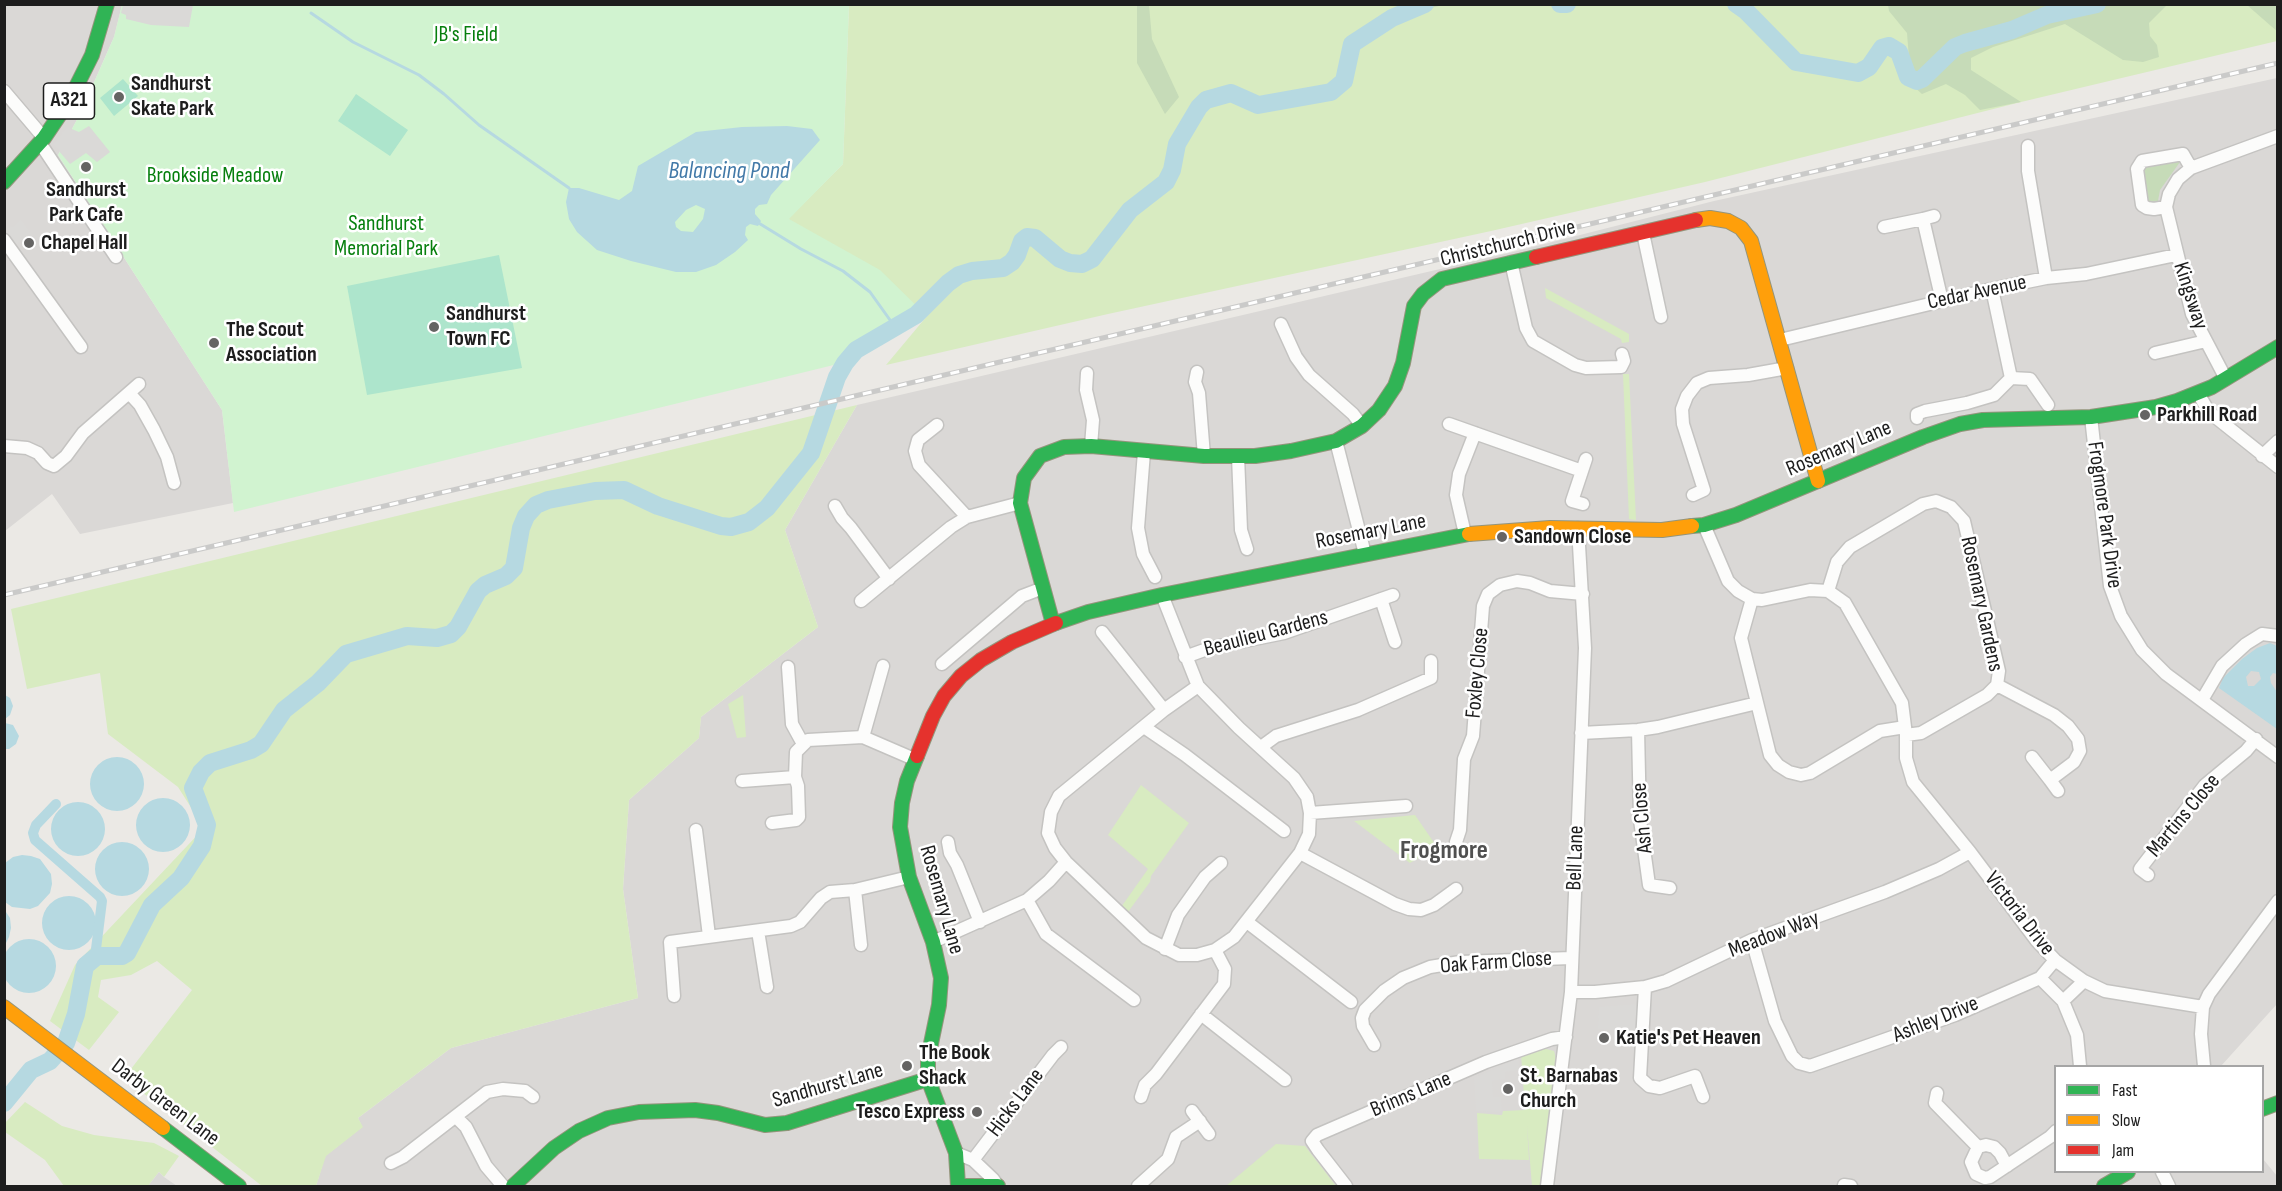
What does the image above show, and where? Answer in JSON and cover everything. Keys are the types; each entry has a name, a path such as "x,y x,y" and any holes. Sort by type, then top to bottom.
{"street":[{"name":"A321","path":"4,182 42,141 78,86 92,55 107,4"},
{"path":"4,91 42,141 116,257"},
{"path":"2191,168 2183,154 2142,161 2137,169 2142,204 2154,209 2166,207 2169,194 2178,179 2191,168 2277,136"},
{"path":"2028,146 2030,181 2046,278"},
{"name":"Kingsway","path":"2166,207 2192,314 2226,379"},
{"name":"Christchurch Drive","path":"1053,624 1020,503 1024,478 1040,456 1064,447 1091,446 1144,452 1238,456 1291,451 1336,441 1362,426 1379,410 1395,386 1403,363 1411,316 1423,294 1442,279 1710,218 1728,221 1741,228 1752,241 1818,481"},
{"path":"1884,227 1928,218 1942,301"},
{"path":"1643,233 1661,317"},
{"path":"4,240 81,347"},
{"name":"Cedar Avenue","path":"1780,340 1992,289 2046,278 2086,274 2176,255"},
{"path":"1511,262 1526,328 1533,341 1575,365 1586,368 1621,367 1624,361 1622,354"},
{"path":"1992,289 2011,378"},
{"path":"1281,324 1296,357 1309,375 1353,414 1362,426"},
{"path":"2155,353 2206,341"},
{"name":"Rosemary Lane","path":"960,1186 956,1153 928,1079 928,1058 939,1005 941,978 933,942 909,877 900,827 902,803 915,759 944,696 961,676 981,660 1012,642 1081,614 1162,595 1465,534 1550,528 1662,530 1704,525 1736,515 1923,437 1971,422 2091,417 2156,407 2198,393 2226,379 2277,347"},
{"path":"1693,495 1704,490 1683,424 1682,409 1687,396 1697,383 1709,378 1787,369"},
{"path":"1197,372 1195,382 1199,393 1204,456"},
{"path":"1087,373 1086,390 1093,420 1091,446"},
{"path":"1917,418 1917,414 1925,411 1994,395 2011,378 2030,379 2048,405"},
{"path":"4,446 27,448 54,465 66,456 83,433 139,384"},
{"path":"129,393 140,405 154,430 167,457 174,483"},
{"path":"2198,393 2209,412 2277,467"},
{"name":"Frogmore Park Drive","path":"2091,417 2110,586 2121,616 2142,650 2166,674 2277,757"},
{"path":"1449,424 1582,471"},
{"path":"937,425 918,440 915,451 919,465 967,517"},
{"path":"1465,534 1456,495 1459,474 1475,434"},
{"path":"1336,441 1365,554"},
{"path":"2262,456 2277,441"},
{"path":"1144,452 1138,528 1143,554 1155,577"},
{"path":"1238,456 1241,530 1247,549"},
{"path":"1583,504 1572,501 1586,459"},
{"name":"Rosemary Gardens","path":"1752,599 1741,638 1770,755 1778,765 1789,772 1801,775 1810,773 1880,732 1921,733 1987,694 1997,685 1998,671 1964,521 1951,507 1936,501 1923,504 1850,547 1837,562 1828,591"},
{"path":"861,601 951,527 967,517 1020,503"},
{"path":"835,506 889,579"},
{"path":"1704,525 1728,581 1738,591 1752,599 1762,600 1810,590 1828,591 1845,603 1902,703 1905,731"},
{"name":"Bell Lane","path":"1547,1186 1571,992 1585,648 1578,528"},
{"name":"Foxley Close","path":"1459,850 1456,842 1460,830 1464,759 1473,736 1483,606 1488,594 1500,585 1517,581 1530,583 1550,591 1583,594"},
{"path":"942,664 1022,596 1043,588"},
{"name":"Beaulieu Gardens","path":"1162,595 1198,686 1301,786 1307,797 1311,813 1310,834 1300,853 1234,937 1215,950 1197,955 1179,955 1146,938 1065,862 1048,833 1051,812 1059,796 1164,710 1198,686"},
{"name":"Beaulieu Gardens","path":"1185,657 1210,648 1284,633 1387,597 1395,642"},
{"path":"1102,632 1164,710"},
{"path":"2202,700 2222,666 2246,644 2262,634 2277,636"},
{"path":"1261,747 1276,736 1358,710 1431,678 1431,661"},
{"path":"863,737 883,666"},
{"path":"788,667 792,724 802,744"},
{"path":"1997,685 2054,715 2068,726 2078,739 2080,751 2074,762 2050,780"},
{"path":"1581,733 1638,730 1757,703"},
{"path":"1144,727 1185,755 1284,831"},
{"name":"Ash Close","path":"1638,730 1640,820 1650,885 1670,888"},
{"name":"Victoria Drive","path":"1905,731 1906,758 1913,782 1970,852 2036,940 2055,960 2084,981 2105,991 2203,1007"},
{"path":"772,823 796,820 799,817 798,786 795,777 796,752 808,740 863,737 915,759"},
{"name":"Martins Close","path":"2140,870 2205,785 2256,740"},
{"path":"2032,757 2058,791"},
{"path":"742,781 795,777"},
{"path":"1311,813 1407,806"},
{"path":"696,830 709,936"},
{"path":"948,842 950,853 980,922"},
{"name":"Meadow Way","path":"1571,992 1645,987 1666,981 1752,940 1886,892 1970,852"},
{"path":"1300,853 1395,904 1409,909 1427,908 1456,889"},
{"path":"933,942 1027,900 1038,892 1065,862"},
{"path":"1165,949 1178,915 1205,878 1221,863"},
{"path":"674,996 670,942 790,926 800,922 821,898 830,892 855,890 909,877"},
{"path":"855,890 861,945"},
{"path":"1027,900 1046,934 1134,1000"},
{"path":"2204,1065 2203,1007 2209,994 2277,901"},
{"path":"1247,922 1351,1002"},
{"path":"758,931 767,987"},
{"name":"Ashley Drive","path":"1752,940 1775,1021 1792,1056 1799,1063 1810,1066 1955,1015 2040,978 2055,960"},
{"path":"1141,1097 1145,1085 1156,1074 1224,984 1225,969 1215,950"},
{"name":"Oak Farm Close","path":"1374,1045 1363,1026 1362,1018 1365,1010 1384,991 1403,978 1430,967 1460,962 1571,958"},
{"path":"2040,978 2063,1001 2077,1035 2080,1065"},
{"path":"2063,1001 2084,981"},
{"path":"1645,987 1640,1078 1649,1086 1660,1088 1695,1076 1703,1096"},
{"name":"Darby Green Lane","path":"4,1007 239,1186"},
{"path":"1201,1014 1285,1080"},
{"name":"Brinns Lane","path":"1346,1186 1312,1141 1317,1135 1486,1062 1566,1036"},
{"name":"Hicks Lane","path":"973,1160 1061,1047"},
{"name":"Sandhurst Lane","path":"513,1186 554,1148 579,1131 608,1118 639,1112 695,1110 718,1113 765,1125 787,1123 928,1079"},
{"path":"391,1163 403,1157 487,1092 503,1089 525,1091 533,1097"},
{"path":"1937,1093 1935,1103 1977,1146"},
{"path":"1138,1186 1168,1159 1176,1137 1196,1116 1209,1134"},
{"path":"456,1117 466,1127 486,1166 503,1186"},
{"path":"1977,1146 1971,1165 1978,1182 2007,1166 2054,1132"},
{"path":"1977,1146 1986,1144 1994,1147 2007,1166"},
{"path":"956,1153 973,1160 998,1186"},
{"path":"2104,1186 2126,1173"},
{"path":"960,1186 998,1186"}],"shaded area":[{"path":"123,4 193,5 189,27 151,25 126,19 126,15 121,13"},
{"path":"5,5 122,5 114,37 80,114 58,155 222,410 233,503 80,534 52,494 5,531"},
{"path":"2277,78 2277,1004 2222,1065 2054,1065 2054,1173 2264,1173 2264,1160 2277,1176 2277,1186 316,1186 325,1156 362,1127 358,1118 451,1048 638,998 623,889 629,800 699,738 701,717 818,627 785,530 857,405 1513,252 1714,201"},
{"path":"89,126 110,152 97,162 86,153 70,164 53,144 67,127 79,132"},
{"path":"21,219 32,234 15,245 5,230"},
{"path":"1638,1004 1637,1032 1598,1029 1599,1007"},
{"path":"1518,1059 1520,1070 1505,1072 1505,1079 1492,1081 1493,1097 1501,1097 1502,1112 1476,1111 1474,1078"},
{"path":"159,1172 164,1177 177,1186 148,1186"}],"green space":[{"path":"1888,4 2167,5 2149,23 2150,36 2157,45 2159,57 2143,62 2123,60 2065,24 1993,47 1971,58 1971,70 2021,102 1980,110 1965,95 1946,84 1922,94 1911,84 1907,33 1889,11"},
{"name":"Sandhurst Memorial Park","path":"122,5 849,5 843,164 789,219 880,270 927,316 857,346 850,361 234,512 222,410 58,155 80,114 114,37"},
{"path":"849,5 2277,5 2277,41 2021,102 1705,182 886,365 927,316 788,219 843,164"},
{"path":"1137,5 1149,5 1152,39 1179,97 1165,114 1137,63"},
{"path":"1399,5 1443,5 1414,12"},
{"path":"2247,5 2277,5 2277,31 2271,26"},
{"name":"Sandhurst Skate Park","path":"123,79 138,96 114,116 100,98"},
{"path":"356,94 408,130 390,156 338,121"},
{"path":"2177,158 2180,162 2160,190 2158,201 2146,203 2141,172 2144,165"},
{"name":"Sandhurst Town FC","path":"499,255 522,368 367,395 347,286"},
{"path":"1545,288 1629,334 1629,342 1622,343 1621,339 1546,298"},
{"path":"1623,374 1629,374 1636,520 1629,519"},
{"path":"857,405 785,530 818,627 701,717 699,738 629,800 623,889 638,998 451,1048 358,1118 363,1127 326,1156 316,1186 262,1186 124,1078 192,990 157,961 131,975 101,980 98,997 119,1012 89,1050 50,1021 75,965 204,828 178,787 108,734 100,673 27,689 11,609"},
{"path":"743,695 746,737 737,738 728,704"},
{"path":"1141,785 1189,823 1125,916 1119,910 1148,869 1108,835"},
{"path":"1415,815 1437,847 1410,863 1354,821"},
{"path":"1542,1048 1554,1051 1556,1059 1543,1186 1532,1186 1527,1125 1529,1160 1479,1159 1477,1113 1502,1115 1503,1111 1525,1110 1521,1054"},
{"path":"25,1102 62,1126 94,1135 154,1143 179,1156 164,1177 159,1172 148,1186 64,1186 45,1160 5,1132 5,1123"},
{"path":"1276,1144 1305,1146 1336,1186 1226,1186"}],"water":[{"name":"Balancing Pond","path":"787,126 812,129 820,140 771,195 767,204 759,205 755,209 755,214 761,221 758,226 750,224 746,227 745,235 748,240 716,265 696,272 676,272 631,261 597,250 577,232 569,219 566,202 569,188 579,188 619,200 632,191 638,166 696,132 742,127","holes":["696,205 705,209 703,219 693,232 681,231 676,227 675,222 686,210"]},
{"path":"2270,643 2277,646 2277,674 2273,673 2270,677 2277,692 2277,729 2219,688 2223,678 2257,648","holes":["2251,671 2259,672 2261,679 2254,686 2248,686 2246,677"]},
{"path":"5,695 10,698 13,706 10,715 5,719"},
{"path":"5,723 13,725 19,736 16,744 9,749 5,749"},
{"path":"112,757 122,757 132,761 140,769 144,784 140,799 132,807 122,811 112,811 102,807 94,799 90,789 90,779 94,769 102,761"},
{"path":"158,798 168,798 178,802 186,810 190,825 186,840 178,848 168,852 158,852 148,848 140,840 136,830 136,820 140,810 148,802"},
{"path":"73,802 83,802 93,806 101,814 105,829 101,844 93,852 83,856 73,856 63,852 55,844 51,834 51,824 55,814 63,806"},
{"path":"117,842 127,842 137,846 145,854 149,869 145,884 137,892 127,896 117,896 107,892 99,884 95,874 95,864 99,854 107,846"},
{"path":"22,855 40,859 51,874 50,893 38,906 30,909 12,907 5,902 5,863 13,857"},
{"path":"64,896 74,896 84,900 92,908 96,923 92,938 84,946 74,950 64,950 54,946 46,938 42,928 42,918 46,908 54,900"},
{"path":"4,909 10,918 11,928 5,945"},
{"path":"24,939 34,939 44,943 52,951 56,966 52,981 44,989 34,993 24,993 14,989 6,981 2,971 2,961 6,951 14,943"}],"waterway":[{"path":"4,1103 31,1070 50,1061 66,1043 76,1014 85,966 97,956 122,956 127,953 152,905 181,878 202,846 207,825 193,788 201,772 210,763 251,750 261,744 284,710 318,683 346,654 407,636 437,638 451,634 458,627 478,591 485,585 506,576 514,568 521,528 526,516 536,505 548,500 595,491 624,490 658,506 721,526 731,527 749,522 767,508 811,453 837,377 856,350 916,315 959,275 972,271 1003,268 1012,262 1022,241 1027,237 1035,238 1060,259 1070,263 1082,264 1092,259 1130,210 1166,182 1172,170 1177,144 1199,107 1206,100 1231,93 1258,105 1331,92 1344,81 1352,44 1392,18 1425,4"},
{"path":"1560,4 1567,4"},
{"path":"1736,4 1746,11 1796,62 1858,73 1869,67 1882,48 1889,46 1899,52 1908,77 1917,81 1922,79 1955,47 2012,30 2047,15 2097,4"},
{"path":"311,13 353,42 419,75 479,125 569,188"},
{"path":"757,222 843,271 870,292 895,327"},
{"path":"56,804 36,825 33,833 35,840 100,897 102,901 95,957"}],"railway":[{"path":"4,595 2278,63"}],"traffic: fast":[{"path":"4,182 44,138 69,101 92,55 107,4"},
{"path":"1053,624 1020,503 1024,478 1040,456 1064,447 1091,446 1204,456 1255,456 1336,441 1362,426 1379,410 1395,386 1403,363 1414,306 1423,294 1442,279 1536,257"},
{"path":"1692,526 1704,525 1736,515 1923,437 1960,424 1983,420 2091,417 2156,407 2177,401 2212,387 2278,347"},
{"path":"1056,623 1088,612 1162,595 1469,534"},
{"path":"917,756 907,781 900,827 909,877 933,942 941,978 939,1005 928,1058 928,1079 956,1153 958,1186"},
{"path":"513,1186 554,1148 579,1131 608,1118 639,1112 695,1110 718,1113 765,1125 787,1123 928,1079"},
{"path":"2264,1108 2278,1103"},
{"path":"163,1128 239,1186"},
{"path":"2104,1186 2126,1173"},
{"path":"961,1186 998,1186"}],"traffic: slow":[{"path":"1696,220 1710,218 1728,221 1741,228 1751,241 1818,481"},
{"path":"1469,534 1550,528 1662,530 1692,526"},
{"path":"4,1007 163,1128"}],"traffic: jam":[{"path":"1536,257 1696,220"},
{"path":"917,756 933,716 944,696 961,676 981,660 1012,642 1056,623"}],"place":[{"name":"Sandhurst Skate Park","path":"119,97"},
{"name":"Sandhurst Park Cafe","path":"86,167"},
{"name":"Chapel Hall","path":"29,243"},
{"name":"Sandhurst Town FC","path":"434,327"},
{"name":"The Scout Association","path":"214,343"},
{"name":"Parkhill Road","path":"2145,415"},
{"name":"Sandown Close","path":"1502,537"},
{"name":"Katie's Pet Heaven","path":"1604,1038"},
{"name":"The Book Shack","path":"907,1066"},
{"name":"St. Barnabas Church","path":"1508,1089"},
{"name":"Tesco Express","path":"977,1112"}],"district":[{"name":"Frogmore","path":"1444,851"}],"park label":[{"name":"JB's Field","path":"466,35"},
{"name":"Brookside Meadow","path":"215,176"}]}
